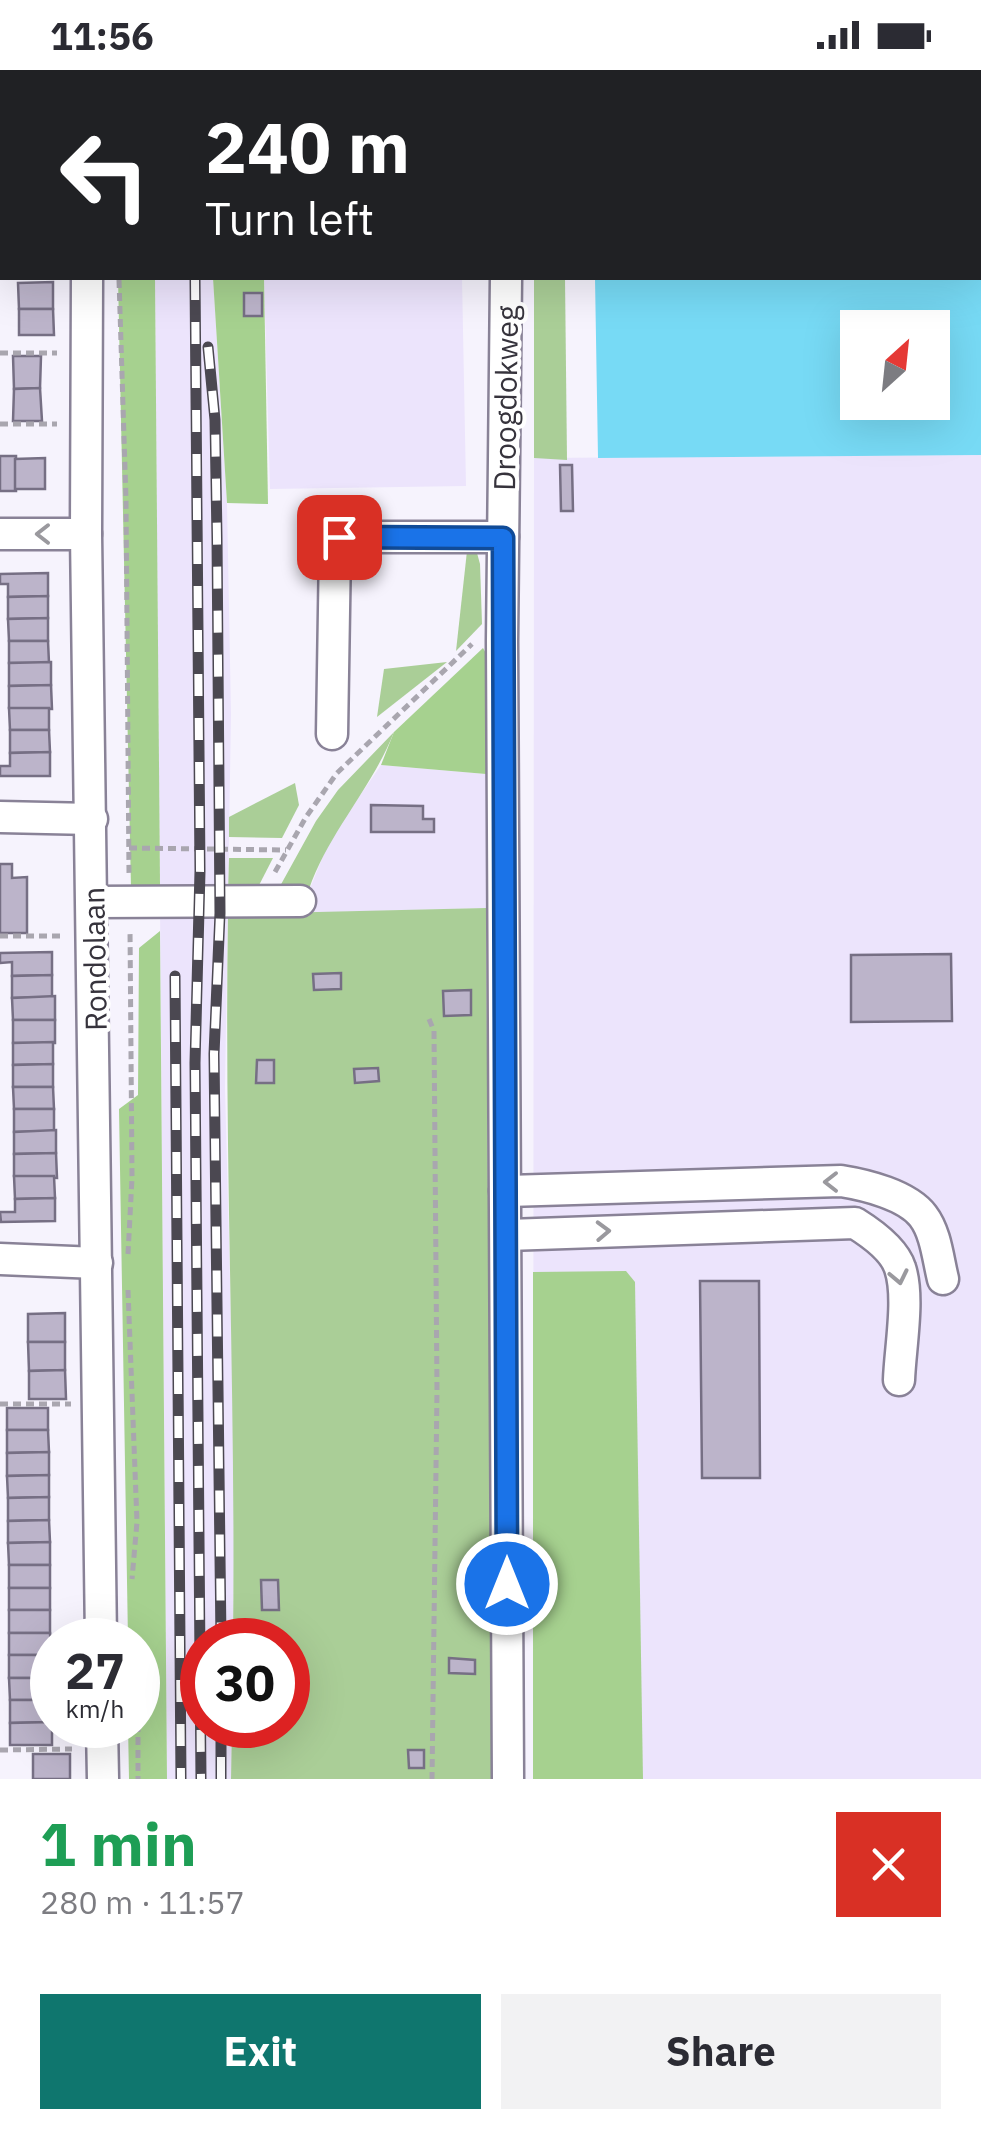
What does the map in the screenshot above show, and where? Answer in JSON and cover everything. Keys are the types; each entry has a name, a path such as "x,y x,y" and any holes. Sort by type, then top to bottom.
{"street":[{"name":"Rondolaan","path":"87,280 86,534 93,936 112,1263 99,1404 101,1618"},
{"name":"Droogdokweg","path":"506,280 502,616 508,1779"},
{"path":"0,534 86,534"},
{"path":"332,734 339,537 503,538"},
{"path":"0,817 92,819"},
{"path":"93,902 300,902"},
{"path":"505,1191 841,1181 860,1184 898,1198 923,1215 932,1232 943,1278"},
{"path":"506,1235 855,1223 882,1244 900,1268 903,1286 899,1380"},
{"path":"0,1259 112,1263"}],"path":[{"path":"112,1263 132,1178 126,500 120,280"},
{"path":"0,353 87,353"},
{"path":"0,424 87,424"},
{"path":"260,901 286,850 324,790 348,761 502,616"},
{"path":"128,848 286,850"},
{"path":"0,936 93,936"},
{"path":"428,1019 434,1031 437,1390 432,1779"},
{"path":"127,1282 137,1522 131,1587"},
{"path":"0,1404 99,1404"},
{"path":"138,1748 138,1779"},
{"path":"0,1750 102,1751"}],"shaded area":[{"path":"155,280 213,280 227,503 231,714 225,1088 235,1472 233,1618 180,1618 180,1748 232,1748 231,1779 167,1779"},
{"path":"264,280 462,280 466,486 270,489"},
{"path":"981,455 981,1779 533,1779 534,458"},
{"path":"381,765 486,774 486,908 300,913 330,839"}],"green space":[{"path":"118,280 155,280 160,885 131,888"},
{"path":"213,280 264,280 268,504 227,503"},
{"path":"534,280 565,280 567,460 534,458"},
{"path":"467,551 477,553 480,564 482,624 456,651"},
{"path":"483,648 491,662 486,774 381,765 394,732"},
{"path":"447,662 377,717 384,669"},
{"path":"394,732 309,889 279,888 338,790"},
{"path":"295,783 299,805 282,838 229,837 229,817"},
{"path":"229,858 273,858 255,893 228,893"},
{"path":"486,908 492,1779 231,1779 232,1748 310,1748 310,1618 233,1618 228,914"},
{"path":"160,931 167,1779 129,1779 128,1748 160,1748 160,1618 128,1618 119,1109 138,1095 139,948"},
{"path":"626,1271 635,1282 643,1779 533,1779 533,1272"}],"water":[{"path":"595,280 981,280 981,455 598,458"}],"building":[{"path":"53,282 53,309 19,309 18,283"},
{"path":"244,293 262,293 262,316 244,316"},
{"path":"19,309 53,309 54,335 19,335"},
{"path":"13,356 41,356 40,388 14,389"},
{"path":"40,388 42,421 13,421 14,389"},
{"path":"0,456 16,456 16,491 0,491"},
{"path":"45,458 45,489 15,489 15,459"},
{"path":"560,465 572,465 573,511 561,511"},
{"path":"48,573 48,596 8,597 8,584 0,584 0,574"},
{"path":"48,596 48,618 8,619 8,597"},
{"path":"48,618 48,641 9,641 8,619"},
{"path":"9,641 48,641 49,663 9,663"},
{"path":"51,662 51,685 9,686 9,663"},
{"path":"51,685 52,709 9,708 9,686"},
{"path":"9,708 49,708 49,730 10,730"},
{"path":"10,730 49,730 50,752 10,753"},
{"path":"50,752 50,776 0,776 0,766 10,766 10,753"},
{"path":"371,805 423,806 423,819 434,819 434,832 371,832"},
{"path":"0,864 12,864 12,878 27,877 27,933 0,933"},
{"path":"52,952 52,975 12,976 12,962 0,963 0,953"},
{"path":"951,954 952,1021 851,1022 851,955"},
{"path":"341,973 341,989 314,990 313,974"},
{"path":"52,975 52,997 12,998 12,976"},
{"path":"471,990 471,1015 444,1016 443,991"},
{"path":"55,996 55,1020 13,1020 12,998"},
{"path":"13,1020 55,1020 55,1043 13,1043"},
{"path":"53,1042 53,1064 13,1065 13,1043"},
{"path":"257,1060 274,1060 274,1083 256,1083"},
{"path":"53,1064 53,1087 13,1087 13,1065"},
{"path":"378,1068 379,1081 355,1083 354,1069"},
{"path":"13,1087 53,1087 54,1109 14,1109"},
{"path":"14,1109 54,1109 54,1131 14,1132"},
{"path":"56,1130 56,1153 14,1154 14,1132"},
{"path":"56,1153 57,1178 14,1176 14,1154"},
{"path":"14,1176 54,1176 55,1198 15,1199"},
{"path":"55,1198 55,1221 1,1222 0,1212 15,1212 15,1199"},
{"path":"700,1281 759,1281 760,1478 702,1478"},
{"path":"65,1313 65,1342 28,1342 28,1314"},
{"path":"28,1342 65,1342 65,1370 29,1371"},
{"path":"65,1370 66,1399 29,1399 29,1371"},
{"path":"7,1408 48,1408 48,1430 7,1430"},
{"path":"7,1430 48,1430 49,1452 7,1453"},
{"path":"49,1452 49,1475 7,1476 7,1453"},
{"path":"49,1475 49,1497 8,1498 7,1476"},
{"path":"49,1497 49,1520 8,1521 8,1498"},
{"path":"49,1520 50,1542 8,1543 8,1521"},
{"path":"50,1542 50,1565 9,1565 8,1543"},
{"path":"9,1565 50,1565 50,1588 9,1588"},
{"path":"261,1580 278,1580 279,1610 262,1610"},
{"path":"9,1588 50,1588 50,1610 9,1610"},
{"path":"9,1610 50,1610 50,1618 30,1618 30,1633 9,1633"},
{"path":"9,1633 30,1633 30,1655 9,1655"},
{"path":"9,1655 30,1655 30,1678 9,1678"},
{"path":"449,1658 475,1660 475,1674 449,1673"},
{"path":"9,1678 30,1678 30,1700 10,1700"},
{"path":"10,1700 30,1700 30,1723 10,1723"},
{"path":"10,1723 30,1723 30,1745 10,1745"},
{"path":"408,1750 424,1750 424,1768 409,1768"},
{"path":"33,1754 70,1754 70,1779 33,1779"}],"railway":[{"path":"195,280 200,871 195,1063 201,1779"},
{"path":"208,347 215,420 217,538 220,913 214,1054 221,1618"},
{"path":"175,976 181,1779"},
{"path":"221,1748 221,1779"}],"route":[{"path":"339,537 503,538 507,1584"}]}
